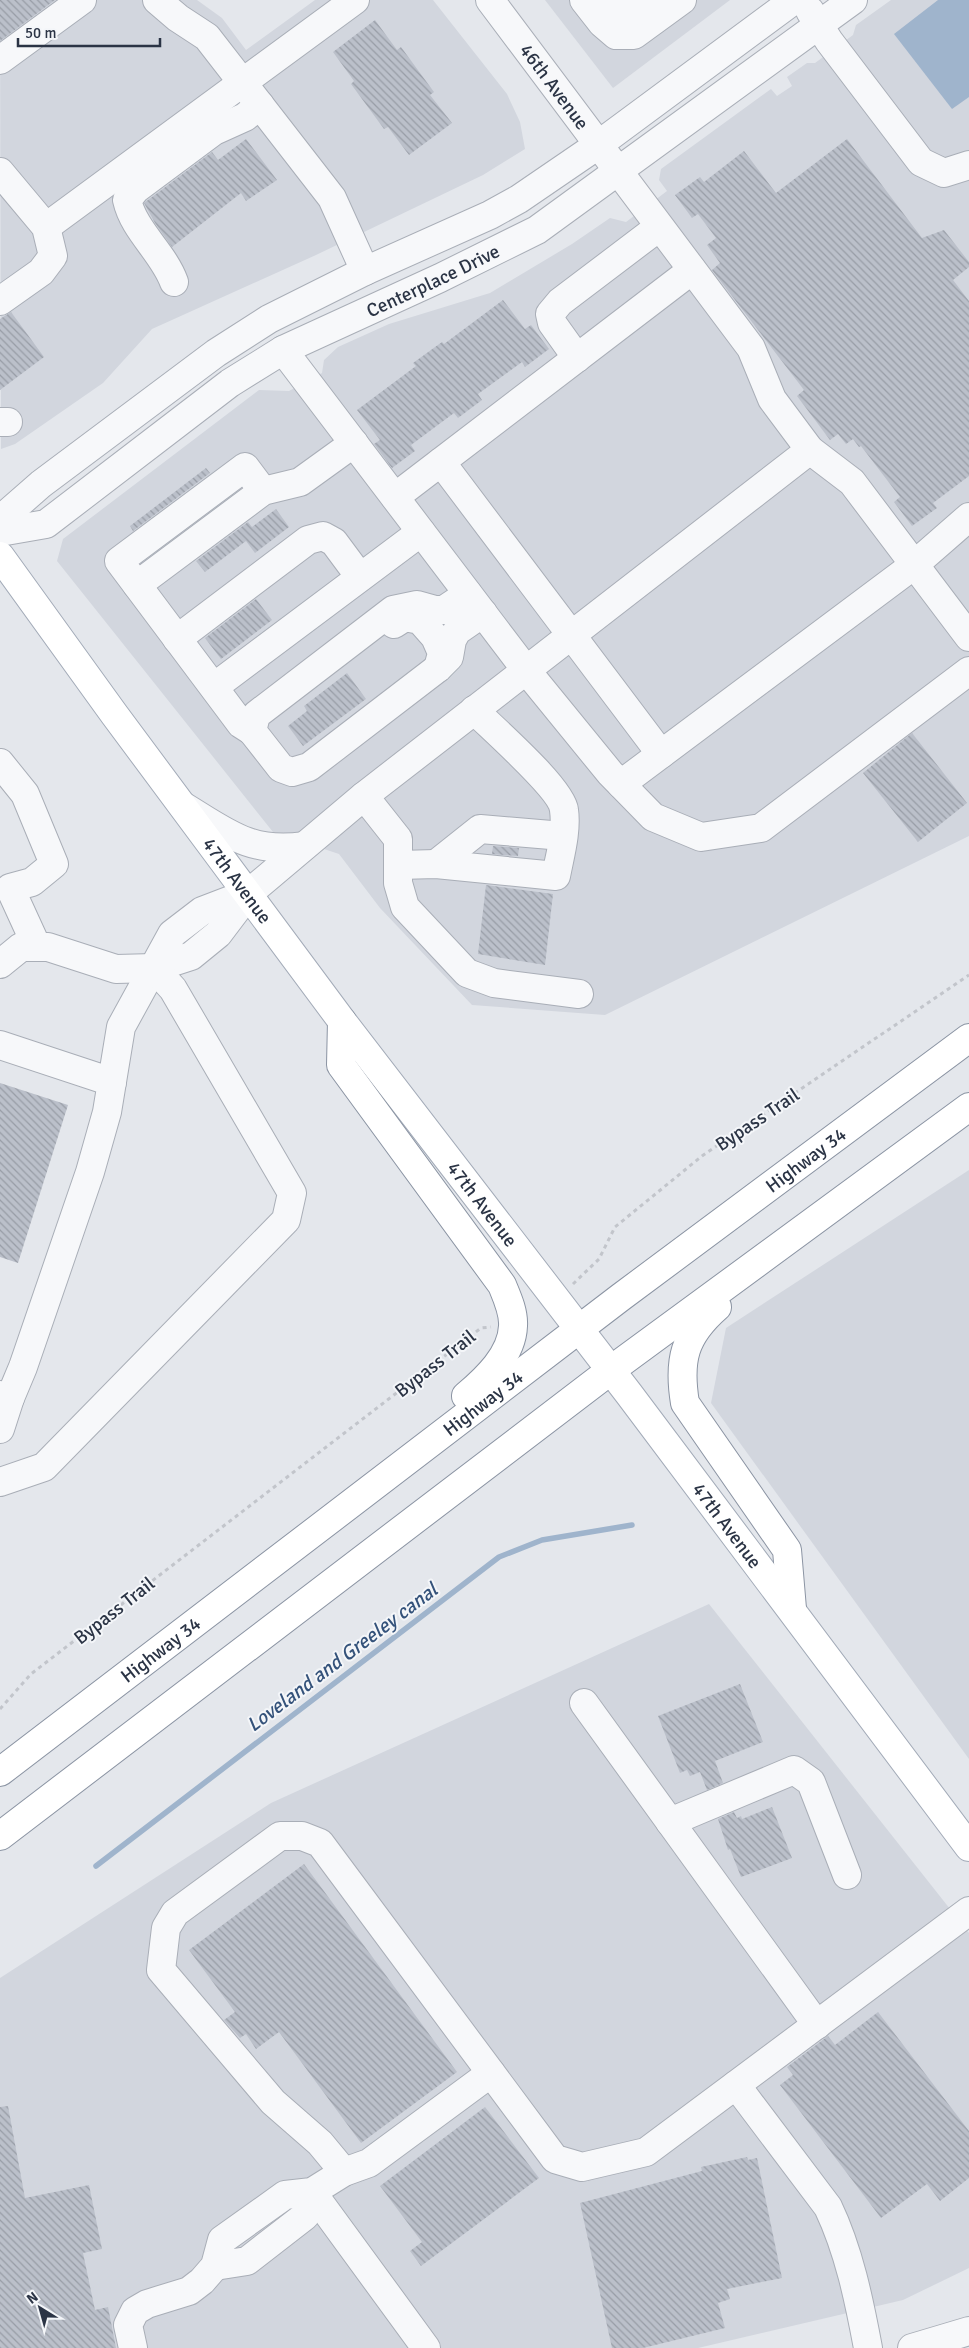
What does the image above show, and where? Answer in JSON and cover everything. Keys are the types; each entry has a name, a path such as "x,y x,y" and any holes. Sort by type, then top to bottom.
{"main road":[{"name":"47th Avenue","path":"0,556 182,806 249,893 342,1021 558,1300 969,1846"},
{"path":"269,1566 475,1389 493,1370 506,1349 513,1327 509,1301 502,1285 341,1065 342,1021"},
{"name":"Highway 34","path":"0,1772 579,1329 969,1038"},
{"path":"0,1836 611,1370 969,1107"},
{"path":"792,1609 787,1550 685,1403 682,1380 684,1350 694,1330 715,1309 847,1195"}],"street":[{"path":"0,60 82,0"},
{"path":"157,0 178,18 207,37 332,198 365,271"},
{"path":"46,227 355,0"},
{"name":"46th Avenue","path":"490,0 751,348 772,399 810,450 852,482 969,637"},
{"path":"584,0 602,23 616,34 634,36 682,0"},
{"path":"594,0 603,12 617,20 628,22 636,20 657,4"},
{"path":"605,0 618,11 640,11 657,4"},
{"name":"Centerplace Drive","path":"0,520 41,484 216,353 269,319 365,271 490,215 519,199 598,145 794,0"},
{"path":"801,0 820,25 829,41 921,162 944,173 968,167"},
{"name":"Centerplace Drive","path":"0,532 46,524 230,383 283,350 440,278 537,230 853,0"},
{"path":"174,282 169,268 130,212 127,200 136,189 214,131 245,117 260,105"},
{"path":"0,172 10,204 46,227 53,256 40,272 0,301"},
{"path":"577,358 552,323 550,314 560,302 659,227"},
{"path":"395,497 692,270"},
{"path":"283,350 526,670 621,784 653,817 701,837 761,828 969,671"},
{"path":"354,443 300,482 263,491 245,467 119,561 241,724 254,723 273,717 404,617 420,620 435,637 442,653 438,668"},
{"path":"0,1429 5,1396 23,1367 90,1172 107,1112 121,1027 172,934 202,911 249,893 364,796 810,450"},
{"path":"441,462 661,754"},
{"path":"621,784 914,565 969,517"},
{"path":"214,687 421,532"},
{"path":"177,639 308,540 323,536 334,542 360,577"},
{"path":"254,723 281,768 292,772 309,767 449,658 452,640 476,603"},
{"path":"254,723 393,610 417,605 435,610 444,610 476,603"},
{"path":"399,865 436,864 556,876 563,836 564,808 549,784 474,710"},
{"path":"0,763 25,794 54,864 32,882 3,885 37,947"},
{"path":"364,796 398,839 398,882 405,907 467,973 494,983 579,994"},
{"path":"182,806 233,837 257,845 280,849 304,846"},
{"path":"436,864 480,829 563,836"},
{"path":"0,964 21,947 48,947 116,969 154,968 173,989 292,1193 286,1220 44,1467 0,1482"},
{"path":"0,1045 112,1082"},
{"path":"584,1703 817,2024"},
{"path":"670,1822 794,1770 811,1782 847,1875"},
{"path":"344,2172 320,2143 273,2102 161,1970 166,1928 175,1913 280,1836 302,1836 320,1843 555,2159 582,2167 646,2152 969,1911"},
{"path":"133,2348 128,2325 135,2311 147,2304 189,2290 202,2280 215,2266 222,2240 285,2195 312,2192 344,2172 369,2163 491,2073"},
{"path":"736,2085 828,2207 836,2222 852,2274 868,2348"},
{"path":"312,2192 426,2348"},
{"path":"912,2348 969,2331"}],"path":[{"name":"Bypass Trail","path":"558,1300 599,1259 615,1227 702,1156 969,975"},
{"name":"Bypass Trail","path":"0,1709 31,1674 481,1328 513,1327"}],"shaded area":[{"path":"0,0 197,0 222,18 246,50 315,0 433,0 507,94 520,122 525,149 483,175 316,255 152,329 103,383 15,444 1,449"},
{"path":"545,0 730,0 613,88"},
{"path":"891,0 969,0 969,836 605,1015 472,1005 380,908 339,854 273,832 57,561 63,539 259,390 289,391 322,373 324,360 338,347 389,324 490,293 572,244 610,218 626,222 667,191 659,180 661,169 771,89 777,96 792,86 787,77 807,63 815,63 853,35 856,25"},
{"path":"969,1170 969,1759 711,1403 726,1328"},
{"path":"709,1604 969,1933 969,2268 903,2300 698,2348 0,2348 0,1978 271,1803"}],"water":[{"path":"938,0 969,0 969,97 952,109 894,34"}],"building":[{"path":"0,0 55,0 0,41"},
{"path":"375,20 397,50 401,47 434,92 430,95 452,123 409,155 388,127 384,129 351,84 354,81 333,52"},
{"path":"246,139 277,180 246,201 241,193 172,247 144,203 212,152 218,160"},
{"path":"847,139 922,238 944,230 969,262 969,267 953,280 969,301 969,476 933,503 937,508 912,526 894,502 900,497 861,446 859,447 853,439 846,444 838,434 830,440 797,396 804,390 712,270 720,263 707,245 716,238 698,214 692,218 675,195 700,177 704,182 744,151 776,193"},
{"path":"503,300 525,329 531,325 549,349 525,367 522,362 478,394 482,400 458,418 454,413 411,445 415,451 392,468 374,444 380,440 357,410 416,366 413,363 442,342 444,344"},
{"path":"11,312 44,357 0,390 0,319"},
{"path":"206,468 210,473 133,531 130,526"},
{"path":"276,509 289,527 255,553 246,541 205,572 196,561 248,522 252,527"},
{"path":"256,599 272,620 221,659 205,638"},
{"path":"347,673 366,699 303,746 288,726 307,711 304,706"},
{"path":"912,733 967,803 918,842 863,773"},
{"path":"493,846 519,848 518,856 492,854"},
{"path":"486,885 553,894 545,965 478,954"},
{"path":"0,1083 68,1105 18,1263 0,1257"},
{"path":"740,1684 763,1742 715,1761 723,1783 707,1790 700,1772 690,1776 687,1770 680,1773 658,1716"},
{"path":"772,1807 792,1858 741,1877 730,1849 728,1850 718,1819 734,1812 737,1818 741,1816 742,1819"},
{"path":"304,1864 457,2072 361,2143 279,2032 256,2049 246,2034 240,2038 224,2020 235,2012 189,1950"},
{"path":"878,2012 969,2131 969,2178 940,2201 927,2184 881,2218 780,2085 793,2075 787,2067 828,2036 835,2045"},
{"path":"8,2106 25,2198 89,2185 102,2249 83,2253 95,2310 108,2307 116,2348 0,2348 0,2107"},
{"path":"485,2107 539,2178 421,2266 410,2251 422,2242 380,2186"},
{"path":"747,2157 748,2160 757,2158 782,2278 727,2289 730,2299 718,2303 725,2328 643,2348 612,2348 580,2203 702,2171 701,2167"}],"waterway":[{"name":"Loveland and Greeley canal","path":"96,1866 499,1557 542,1540 632,1525"}]}
